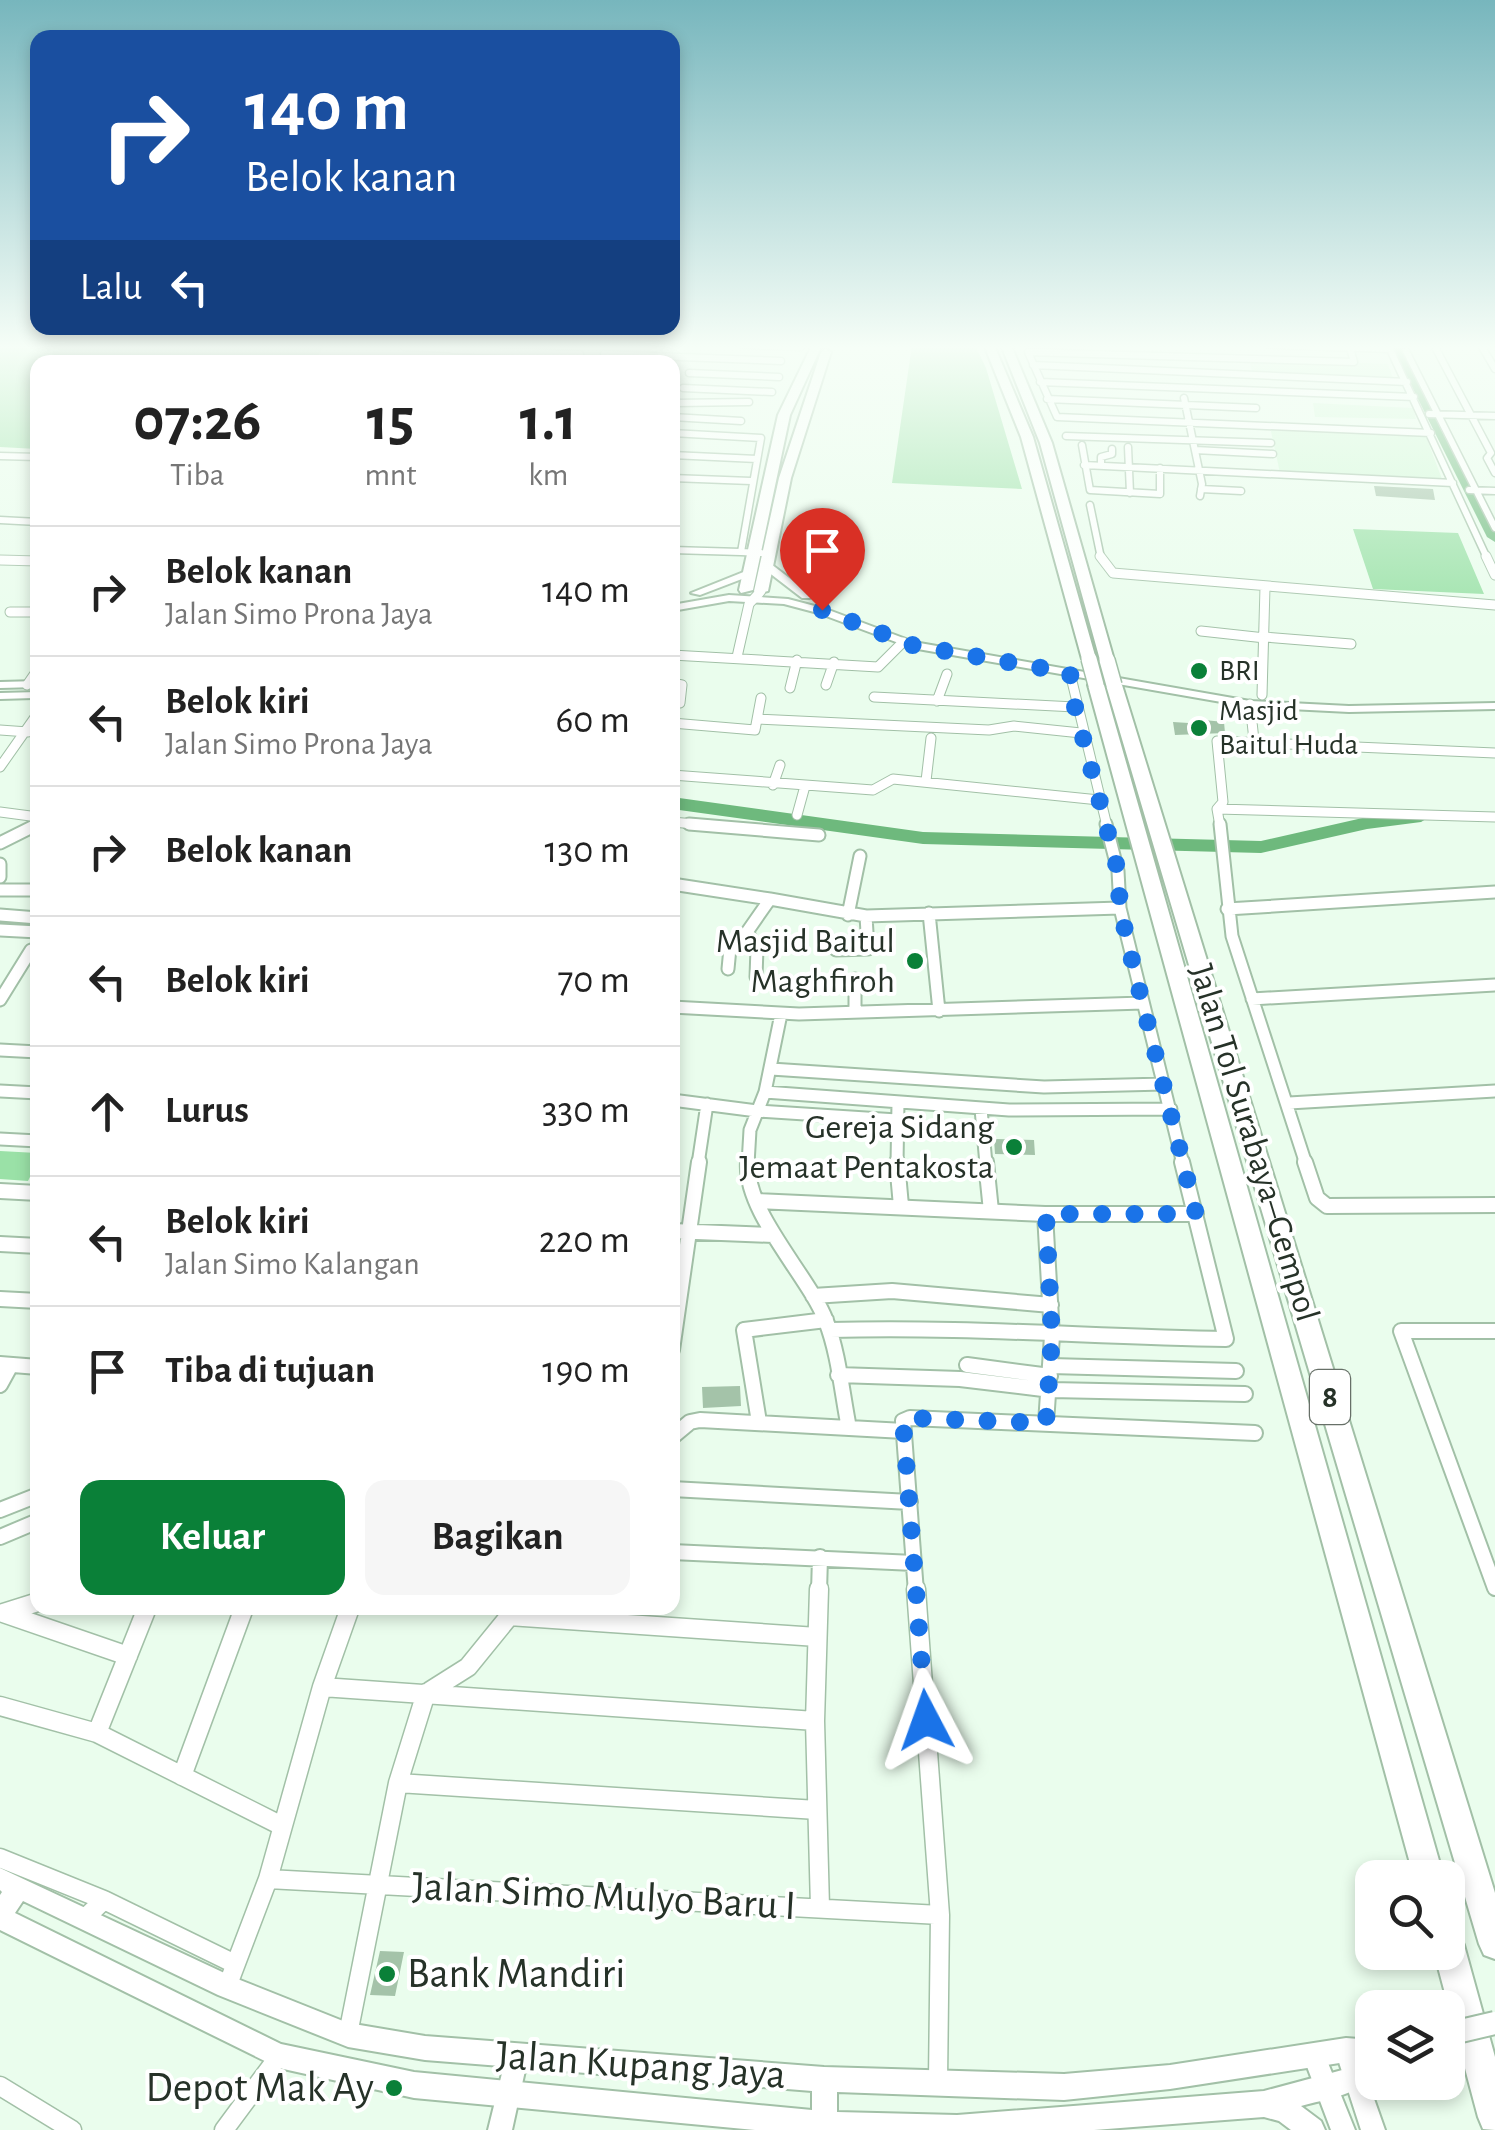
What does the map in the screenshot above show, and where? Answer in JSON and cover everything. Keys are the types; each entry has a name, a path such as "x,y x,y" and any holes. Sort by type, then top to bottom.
{"highway":[{"path":"778,478 781,444"},
{"path":"751,596 778,478 791,444"},
{"name":"Jalan Tol Surabaya–Gempol","path":"1029,444 1090,660 1105,685 1495,1944"},
{"name":"Jalan Tol Surabaya–Gempol","path":"1046,444 1107,660 1105,685"},
{"path":"751,596 750,572 758,556"},
{"name":"Jalan Tol Surabaya–Gempol","path":"1153,845 1424,1860"},
{"path":"1455,1970 1495,2117"}],"main road":[{"path":"758,556 806,596 886,626 964,647 1348,706"},
{"path":"680,598 750,572"},
{"path":"696,594 806,596"},
{"path":"680,606 751,596 801,604 903,642 1250,704 1495,703"},
{"path":"0,685 30,688"},
{"path":"0,696 30,689"},
{"path":"0,1916 9,1883"},
{"name":"Jalan Kupang Jaya","path":"9,1883 84,1919 231,1976 348,2036 424,2048 938,2086 1064,2087 1170,2077 1355,2051"},
{"name":"Jalan Kupang Jaya","path":"0,1916 278,2056 414,2085 825,2124 958,2128 1264,2104 1326,2088 1355,2075"},
{"path":"1465,2030 1495,2023"},
{"path":"824,2079 825,2124"},
{"path":"1264,2104 1286,2110 1312,2130"}],"street":[{"path":"680,551 758,556 751,481 760,444"},
{"path":"1185,444 1273,454"},
{"path":"1194,445 1217,444"},
{"path":"1437,444 1470,528 1495,575"},
{"path":"1451,444 1495,528"},
{"path":"1486,444 1495,473"},
{"path":"1082,445 1090,490 1160,494 1158,465"},
{"path":"1194,445 1200,493 1240,491"},
{"path":"1128,447 1130,493"},
{"path":"1102,465 1101,457 1112,454 1112,449"},
{"path":"680,455 757,460"},
{"path":"0,456 30,457"},
{"path":"1084,465 1158,465 1495,491"},
{"path":"680,478 751,481"},
{"path":"1090,504 1098,547 1110,572 1495,605"},
{"path":"1482,504 1495,505"},
{"path":"0,520 30,522"},
{"path":"0,560 30,561"},
{"path":"1262,695 1265,586"},
{"path":"736,657 751,596"},
{"path":"10,612 30,612"},
{"path":"1201,631 1351,644"},
{"path":"680,655 880,667 903,642"},
{"path":"790,688 797,660"},
{"path":"826,685 834,662"},
{"path":"759,1422 744,1330 828,1325 1222,1342 1225,1337 1120,908 1121,889 1070,673"},
{"path":"938,701 948,674"},
{"path":"874,697 1075,707"},
{"path":"680,722 752,730 762,698"},
{"path":"1250,704 1254,740"},
{"path":"758,719 988,730 1014,726 1082,733"},
{"path":"0,768 30,728"},
{"path":"0,730 28,732"},
{"path":"926,782 926,749 931,738"},
{"path":"1217,809 1223,802 1217,741 1495,753"},
{"path":"773,785 780,765"},
{"path":"680,776 873,790 882,788 890,779 1099,800"},
{"path":"797,815 805,786"},
{"path":"1217,809 1495,816"},
{"path":"1217,809 1225,848 1227,909 1317,1198 1327,1206 1495,1205"},
{"path":"0,812 30,818"},
{"path":"680,823 818,835"},
{"path":"0,842 30,825"},
{"path":"848,915 860,856"},
{"path":"680,885 866,916 1120,908"},
{"path":"0,890 30,890"},
{"path":"1227,909 1495,892"},
{"path":"728,968 730,948 748,932 770,898"},
{"path":"929,913 939,1011"},
{"path":"0,916 30,918"},
{"path":"836,950 868,949 866,916"},
{"path":"0,930 30,932"},
{"path":"748,932 757,948 756,977"},
{"path":"0,1000 30,952"},
{"path":"854,979 855,1012"},
{"path":"1252,999 1495,985"},
{"path":"680,1008 782,1014 1143,1003"},
{"path":"782,1014 766,1092 750,1130 747,1173 773,1235 828,1325 848,1428"},
{"path":"0,1050 30,1052"},
{"path":"771,1069 1044,1087 1164,1084"},
{"path":"0,1091 30,1093"},
{"path":"1289,1104 1495,1091"},
{"path":"766,1092 981,1109 1171,1110"},
{"path":"680,1101 757,1111 897,1120"},
{"path":"898,1102 901,1206"},
{"path":"680,1303 707,1104"},
{"path":"981,1109 991,1212"},
{"path":"0,1138 30,1140"},
{"path":"0,1191 30,1190"},
{"path":"758,1201 1046,1214 1196,1214"},
{"path":"1046,1214 1052,1336 1046,1423"},
{"path":"680,1231 773,1235"},
{"path":"0,1244 30,1246"},
{"path":"813,1296 892,1291 1051,1305"},
{"path":"0,1299 30,1301"},
{"path":"1495,1331 1401,1330 1495,1588"},
{"path":"0,1385 6,1365"},
{"path":"967,1365 1051,1377 1245,1394"},
{"path":"838,1375 960,1379 1236,1372"},
{"path":"680,1430 700,1420 848,1428 1046,1423 1255,1433"},
{"path":"907,1424 940,1915 938,2086"},
{"path":"680,1489 910,1502"},
{"path":"0,1510 30,1499"},
{"path":"0,1536 30,1524"},
{"path":"1477,1532 1495,1533"},
{"path":"680,1552 914,1564"},
{"path":"820,1557 815,1721 820,1907"},
{"path":"1,1609 30,1604"},
{"path":"1,1609 128,1656"},
{"path":"97,1733 144,1615"},
{"path":"182,1776 241,1615"},
{"path":"0,1858 104,1900 231,1976 268,1879 322,1687 348,1615"},
{"path":"426,1693 448,1685 465,1672 510,1615"},
{"path":"550,1615 817,1636"},
{"path":"322,1687 815,1721"},
{"path":"348,2036 398,1784 426,1693"},
{"path":"0,1706 97,1733 282,1826"},
{"path":"398,1784 818,1810"},
{"name":"Jalan Simo Mulyo Baru I","path":"268,1879 940,1915"},
{"path":"84,1919 104,1900"},
{"path":"1346,2050 1352,2078 1373,2130"},
{"path":"224,2130 278,2056"},
{"path":"1314,2056 1344,2130"},
{"path":"500,2130 517,2057"},
{"path":"0,2086 72,2130"}],"shaded area":[{"path":"1274,444 1429,444 1442,479 1280,473"}],"green space":[{"path":"0,444 30,444 30,449"},
{"path":"898,444 1009,444 1022,489 892,483"},
{"path":"1353,529 1458,533 1484,594 1373,589"},
{"path":"0,1151 30,1153 28,1181 0,1179"}],"building":[{"path":"1374,486 1433,489 1435,500 1376,496"},
{"name":"Masjid Baitul Huda","path":"1204,720 1224,722 1225,733 1175,735 1173,722 1204,724"},
{"name":"Gereja Sidang Jemaat Pentakosta","path":"994,1139 1034,1140 1035,1155 995,1154"},
{"path":"740,1386 741,1406 703,1408 702,1387"},
{"name":"Bank Mandiri","path":"380,1951 404,1952 395,1996 370,1995"}],"waterway":[{"path":"1445,444 1495,537"},
{"path":"680,804 923,838 1261,847 1367,823 1421,816"}],"place":[{"name":"BRI","path":"1199,671"},
{"name":"Masjid Baitul Huda","path":"1199,728"},
{"name":"Masjid Baitul Maghfiroh","path":"915,961"},
{"name":"Gereja Sidang Jemaat Pentakosta","path":"1014,1147"},
{"name":"Bank Mandiri","path":"387,1974"},
{"name":"Depot Mak Ay","path":"394,2088"}],"route":[{"path":"822,610 912,645 1070,673 1107,841 1118,871 1120,908 1134,969 1196,1214 1046,1214 1052,1336 1046,1423 904,1419 926,1720"}]}
